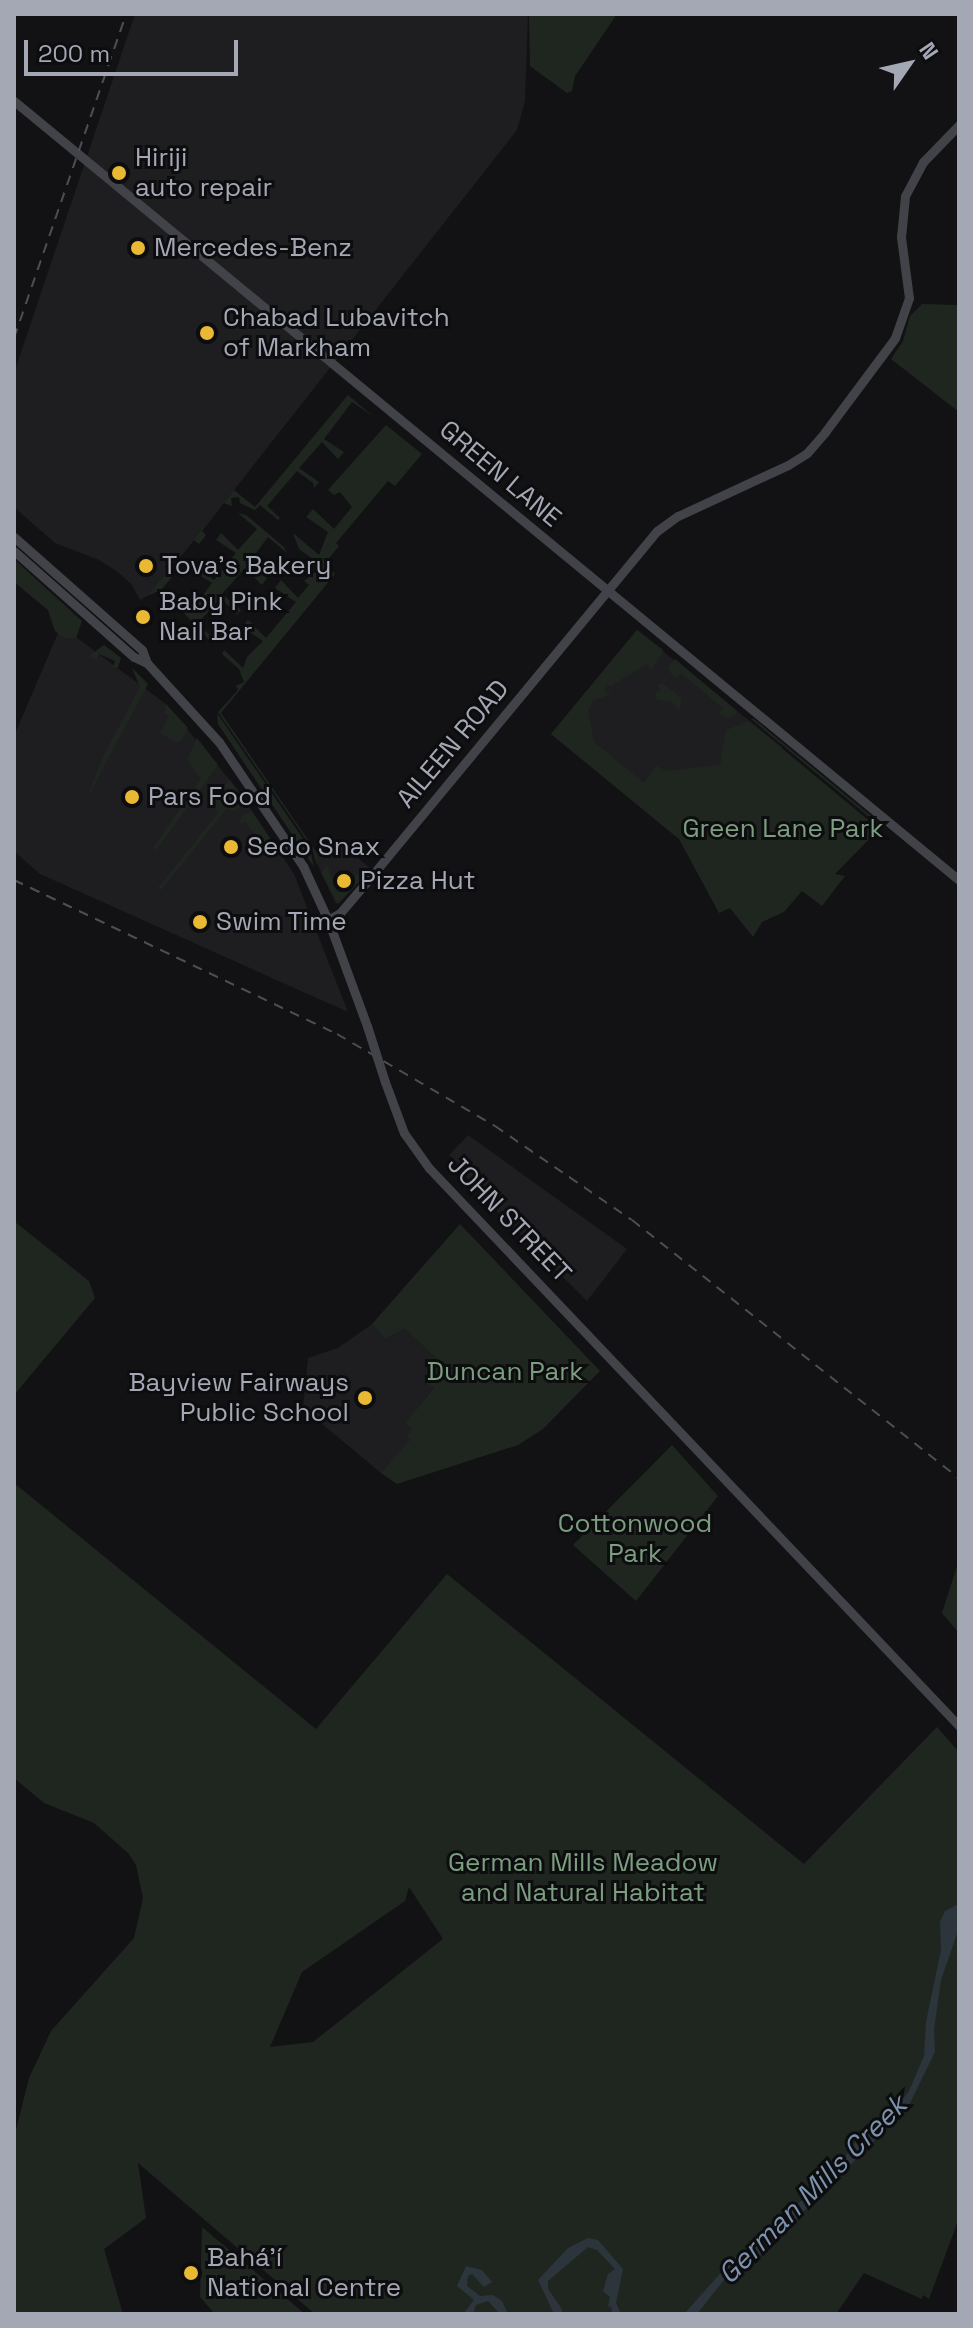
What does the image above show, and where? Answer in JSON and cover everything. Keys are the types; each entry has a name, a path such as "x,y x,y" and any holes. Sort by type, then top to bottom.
{"street":[{"name":"GREEN LANE","path":"14,101 959,880"},
{"name":"AILEEN ROAD","path":"328,920 340,913 388,857 657,531 678,516 778,470 807,453 884,356 895,338 909,298 901,237 905,196 923,162 959,125"},
{"name":"JOHN STREET","path":"14,537 142,650 147,663 219,742 303,866 328,920 404,1133 429,1168 959,1726"},
{"name":"JOHN STREET","path":"14,551 134,657 147,663"}],"shaded area":[{"path":"135,14 528,14 525,101 517,130 234,490 147,596 140,600 132,585 118,572 99,560 55,543 14,507 14,373"},
{"path":"61,626 166,704 239,791 294,874 348,1012 40,874 14,851 14,736"},
{"path":"637,630 783,748 679,839 551,734"},
{"path":"332,836 371,869 336,904 314,857"},
{"path":"468,1135 627,1249 587,1301 481,1195 449,1155"},
{"name":"Bayview Fairways Public School","path":"372,1324 385,1337 405,1329 438,1360 434,1388 405,1423 413,1429 411,1440 381,1473 303,1408 308,1358 338,1348"},
{"path":"959,1904 959,1928 941,1980 934,2030 935,2052 908,2107 757,2258 728,2275 697,2314 684,2314 735,2257 750,2254 761,2239 839,2165 857,2140 886,2119 909,2091 924,2056 926,2022 941,1950 940,1922 945,1911"},
{"path":"588,2238 598,2240 623,2269 616,2303 621,2314 612,2314 611,2306 608,2307 610,2297 603,2291 608,2274 615,2269 597,2250 588,2247 548,2281 548,2289 562,2309 562,2314 554,2314 538,2280 568,2248"},
{"path":"466,2266 482,2270 492,2282 484,2287 472,2274 468,2276 467,2286 480,2296 493,2295 502,2301 508,2314 500,2314 488,2301 476,2305 473,2314 463,2314 474,2300 457,2286"}],"green space":[{"path":"529,14 617,14 575,76 572,91 567,93 530,66"},
{"path":"922,304 959,305 959,412 891,359 903,341 910,316"},
{"path":"348,395 373,416 352,402 324,439 344,452 338,459 322,442 299,468 319,482 314,488 313,483 297,471 267,506 280,518 278,520 260,505 255,510 240,503 239,497 231,498 232,506 224,503 202,531 206,535 199,544 194,540 168,572 172,577 161,590 147,596 234,490 255,507"},
{"path":"386,425 422,454 395,486 388,481 336,543 339,546 324,564 335,574 221,713 317,853 317,865 312,848 218,712 238,690 236,686 244,682 239,669 222,654 224,650 243,668 247,657 263,641 242,627 248,620 266,638 296,602 275,588 281,580 298,598 309,585 304,581 323,566 299,549 293,533 319,555 328,532 306,517 313,509 334,529 352,507 340,492 334,495 328,490"},
{"path":"238,513 246,515 287,553 268,537 247,565 267,578 262,585 245,568 222,594 241,610 237,615 221,598 197,624 216,640 211,642 170,598 172,593 191,611 212,583 191,570 195,565 214,580 236,553 216,540 221,533 238,550 257,529"},
{"path":"14,559 82,621 76,638 64,638 55,631 48,610 14,582"},
{"name":"Green Lane Park","path":"637,630 663,650 651,670 647,664 611,686 605,684 605,692 611,694 593,700 588,711 594,742 644,783 656,766 667,771 720,765 726,730 749,721 879,829 835,874 845,876 822,906 802,891 784,912 762,922 753,937 730,908 719,913 679,839 551,734"},
{"path":"104,645 121,658 118,668 113,667 115,661 99,654 96,660 89,656"},
{"path":"675,659 737,711 735,715 728,718 719,714 723,708 681,673 676,678 671,674 668,667"},
{"path":"132,668 148,684 86,800 104,755 140,687"},
{"path":"662,683 682,698 679,710 672,702 657,700 655,692 660,691 658,684"},
{"path":"166,704 188,728 181,741 176,742 160,733 169,716 165,713"},
{"path":"217,713 310,849 314,867 218,724"},
{"path":"751,719 882,825 881,827"},
{"path":"197,738 218,765 156,850 153,848 201,779 187,759"},
{"path":"230,780 244,802 235,811 227,808 161,890 158,888 219,812 208,802"},
{"path":"251,811 280,853 274,859 263,857 266,851 246,822 239,823 242,816"},
{"path":"327,865 337,892 342,892 357,874 362,879 338,904 321,873"},
{"path":"14,1221 89,1281 95,1298 14,1395"},
{"name":"Duncan Park","path":"460,1224 600,1371 543,1429 518,1445 397,1484 381,1473 410,1440 407,1437 412,1429 405,1423 434,1388 424,1381 438,1360 405,1329 385,1338 372,1324"},
{"name":"Cottonwood Park","path":"672,1445 718,1496 636,1601 573,1545"},
{"name":"German Mills Meadow and Natural Habitat","path":"14,1483 316,1729 447,1574 804,1864 937,1727 959,1752 959,2218 929,2299 923,2295 922,2299 864,2273 836,2314 315,2314 138,2163 146,2218 104,2249 123,2314 14,2314 14,2138 29,2078 51,2031 134,1938 143,1898 136,1865 128,1853 94,1823 44,1803 14,1778","holes":["409,1887 443,1939 313,2042 270,2047 302,1972 405,1901"]},
{"path":"959,1560 959,1633 942,1613"},
{"path":"202,2227 305,2314 215,2314 200,2297"}],"railway":[{"path":"14,338 126,14"},
{"path":"14,880 337,1034 495,1126 632,1220 959,1478"}],"place":[{"name":"Hiriji auto repair","path":"119,173"},
{"name":"Mercedes-Benz","path":"138,248"},
{"name":"Chabad Lubavitch of Markham","path":"207,333"},
{"name":"Tova's Bakery","path":"146,566"},
{"name":"Baby Pink Nail Bar","path":"143,617"},
{"name":"Pars Food","path":"132,797"},
{"name":"Sedo Snax","path":"231,847"},
{"name":"Pizza Hut","path":"344,881"},
{"name":"Swim Time","path":"200,922"},
{"name":"Bayview Fairways Public School","path":"365,1398"},
{"name":"Bahá'í National Centre","path":"191,2273"}],"water label":[{"name":"German Mills Creek","path":"812,2189"}]}
